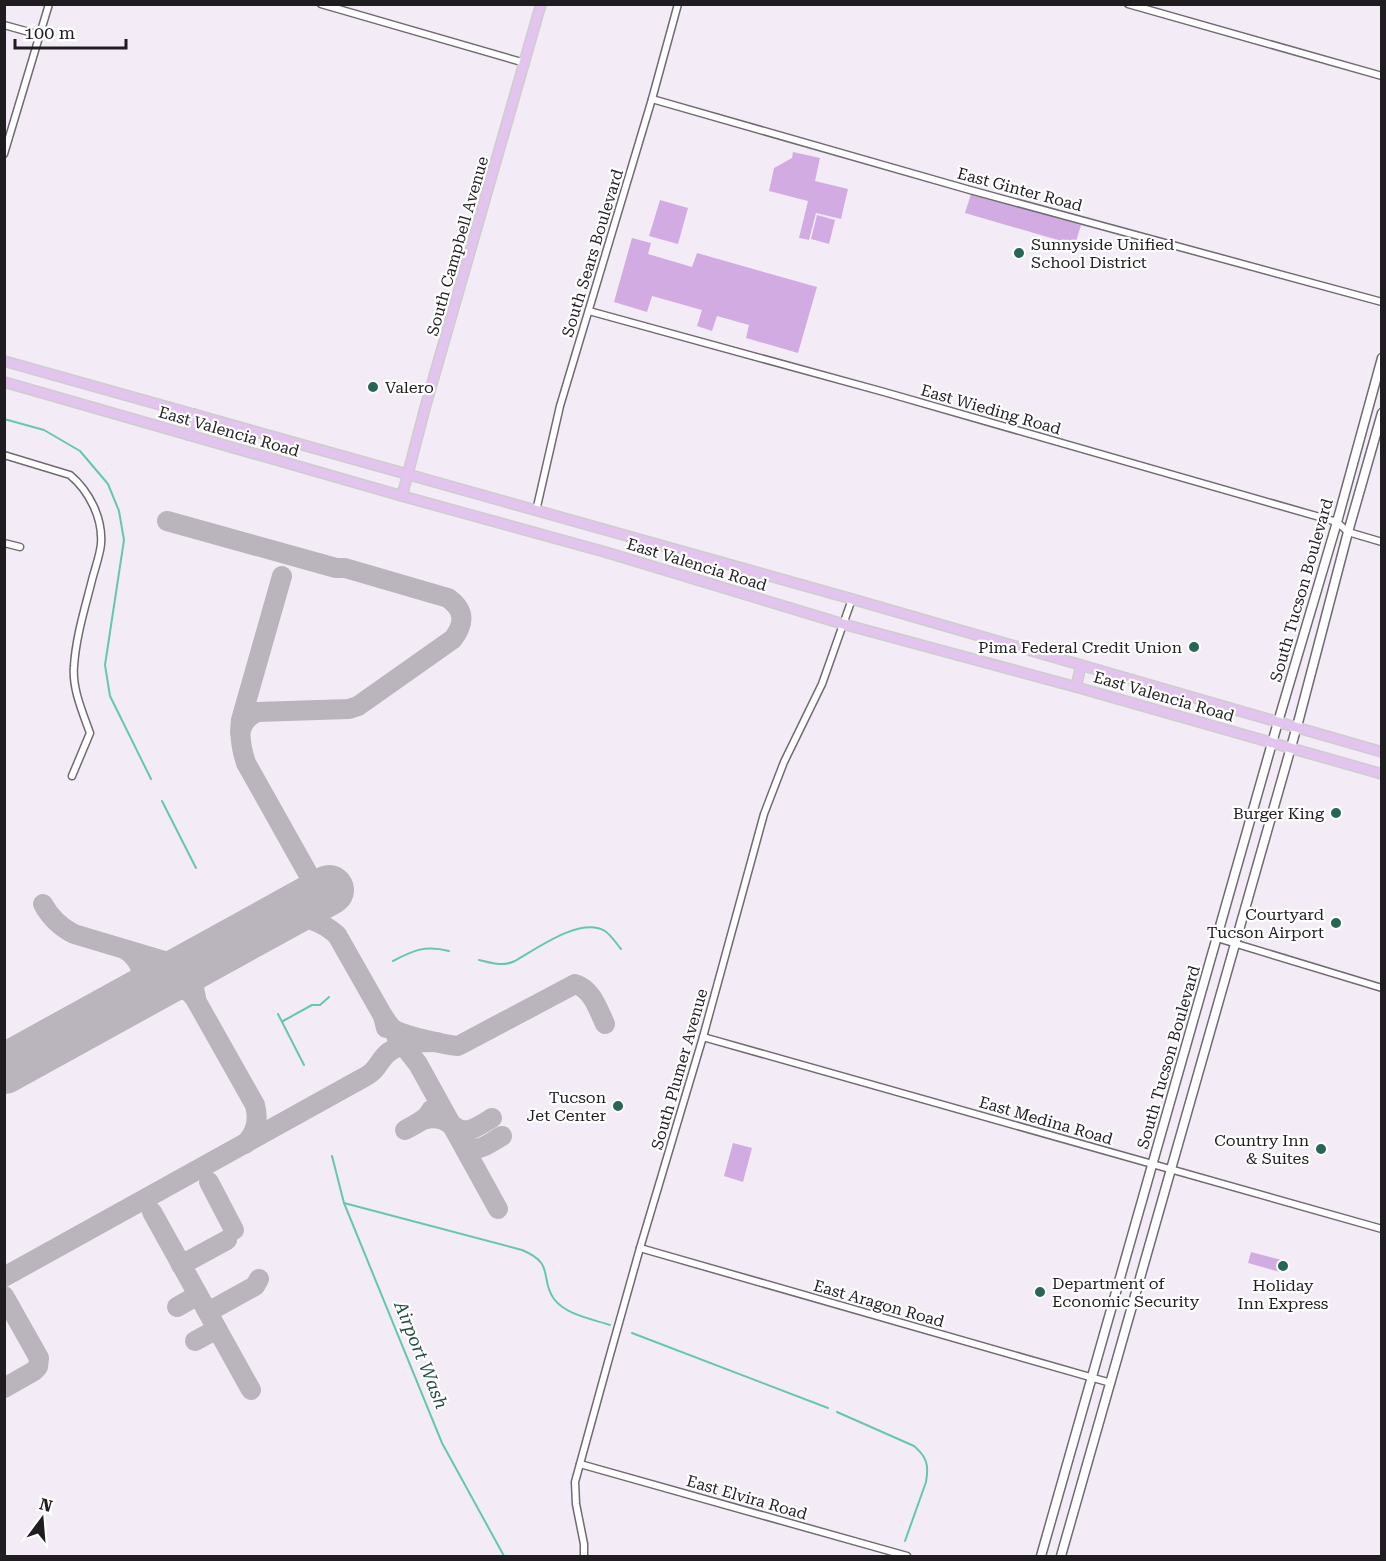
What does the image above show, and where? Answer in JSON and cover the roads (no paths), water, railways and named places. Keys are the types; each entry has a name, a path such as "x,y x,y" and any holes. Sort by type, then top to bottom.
{"main road":[{"name":"South Campbell Avenue","path":"402,496 541,4"},
{"name":"South Tucson Boulevard","path":"1041,1557 1382,358"},
{"name":"East Valencia Road","path":"4,361 1382,752"},
{"name":"East Valencia Road","path":"4,382 605,552 843,624 1382,774"},
{"name":"South Tucson Boulevard","path":"1061,1557 1236,944 1382,413"},
{"path":"188,435 194,414"},
{"path":"1076,687 1081,665"}],"street":[{"path":"4,154 49,4"},
{"path":"321,4 525,63"},
{"name":"South Sears Boulevard","path":"536,511 560,406 652,99 678,4"},
{"path":"1128,4 1382,76"},
{"path":"4,25 40,35"},
{"name":"East Ginter Road","path":"652,99 970,190 1382,302"},
{"name":"East Wieding Road","path":"589,311 884,392 1336,522 1348,532 1382,542"},
{"path":"4,455 70,475 78,481 88,496 100,526 101,544 83,615 74,668 77,697 90,732 72,776"},
{"path":"4,543 20,547"},
{"name":"South Plumer Avenue","path":"584,1557 575,1482 640,1248 703,1037 764,814 784,762 822,684 852,600"},
{"path":"1217,938 1382,988"},
{"name":"East Medina Road","path":"703,1037 1382,1230"},
{"name":"East Aragon Road","path":"640,1248 1111,1383"},
{"name":"East Elvira Road","path":"580,1464 908,1557"}],"waterway":[{"path":"4,419 44,430 80,451 108,484 119,511 124,540 105,665 110,696 151,779"},
{"path":"162,801 196,868"},
{"path":"479,960 497,964 510,963 559,936 595,927 605,931 621,949"},
{"path":"393,961 420,950 433,948 449,951"},
{"path":"283,1021 312,1005 320,1005 329,997"},
{"path":"278,1014 304,1065"},
{"name":"Airport Wash","path":"332,1156 344,1203 442,1443 504,1556"},
{"path":"344,1203 522,1250 533,1255 543,1266 547,1284 559,1304 580,1316 610,1325"},
{"path":"632,1333 828,1408"},
{"path":"837,1412 914,1446 922,1454 927,1466 926,1482 905,1541"}],"place":[{"name":"Sunnyside Unified School District","path":"1019,253"},
{"name":"Valero","path":"373,387"},
{"name":"Pima Federal Credit Union","path":"1194,647"},
{"name":"Burger King","path":"1336,813"},
{"name":"Courtyard Tucson Airport","path":"1336,923"},
{"name":"Tucson Jet Center","path":"618,1106"},
{"name":"Country Inn & Suites","path":"1321,1149"},
{"name":"Holiday Inn Express","path":"1283,1266"},
{"name":"Department of Economic Security","path":"1040,1292"}]}
